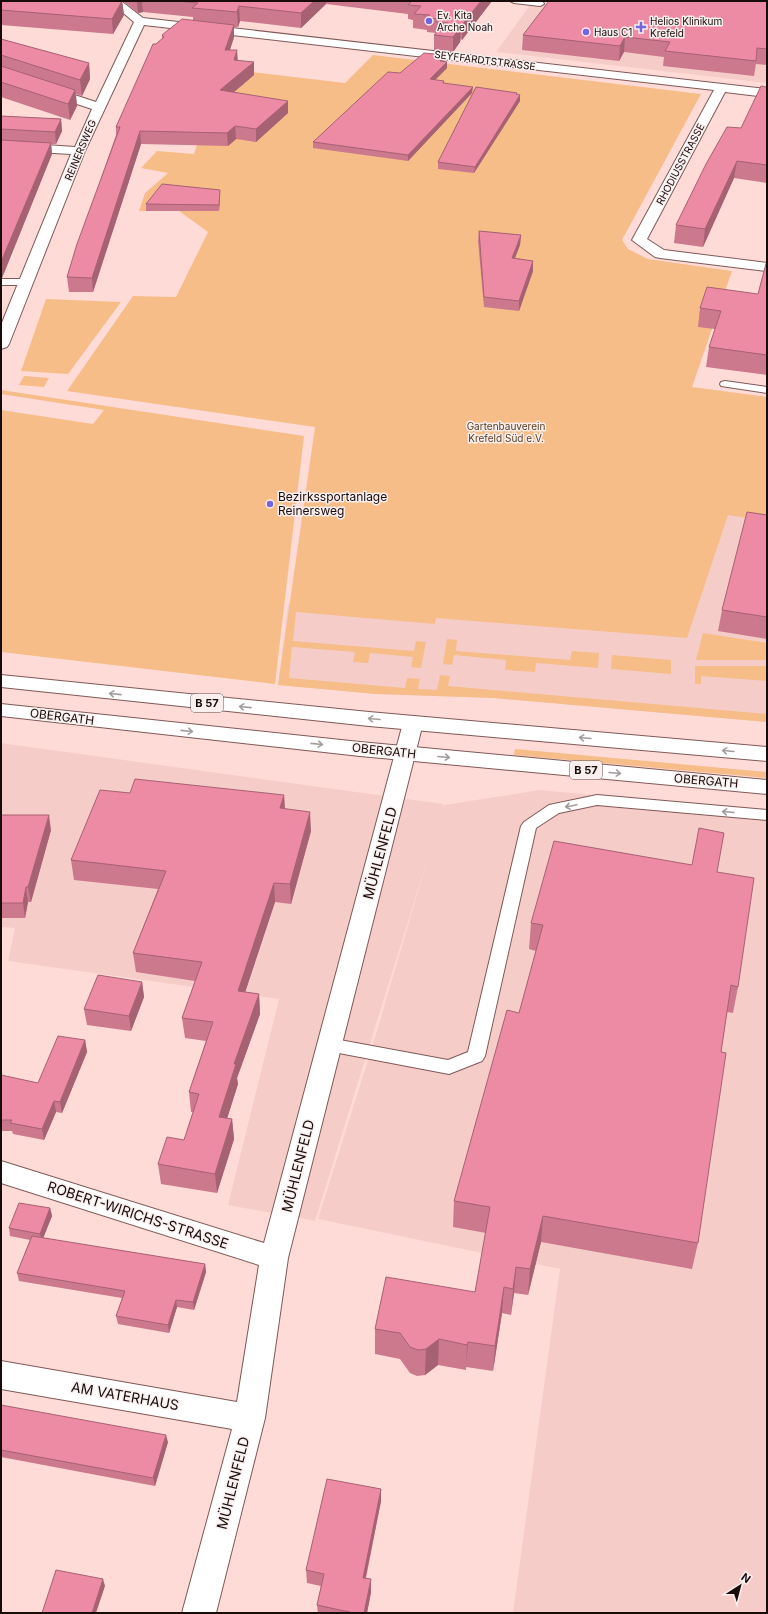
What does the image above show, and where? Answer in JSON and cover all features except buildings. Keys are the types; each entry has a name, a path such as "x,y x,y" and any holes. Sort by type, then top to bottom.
{"street":[{"path":"114,1 140,21"},
{"name":"SEYFFARDTSTRASSE","path":"140,21 767,93"},
{"name":"REINERSWEG","path":"1,344 79,151 140,21"},
{"path":"1,76 98,108"},
{"name":"RHODIUSSTRASSE","path":"721,88 639,240 660,254 767,267"},
{"path":"1,146 79,151"},
{"name":"B 57","path":"1,681 413,723 767,754"},
{"name":"OBERGATH","path":"1,710 148,727 405,753 767,787"},
{"name":"MÜHLENFELD","path":"199,1613 250,1418 274,1258 413,723"},
{"name":"ROBERT-WIRICHS-STRASSE","path":"1,1172 274,1258"},
{"name":"AM VATERHAUS","path":"1,1375 250,1418"}],"lane":[{"path":"514,1 540,4"},
{"path":"1,282 26,282"},
{"path":"725,384 767,390"},
{"path":"329,1045 449,1067 476,1056 529,826 554,809 597,800 767,815"}],"shaded area":[{"name":"Helios Klinikum Krefeld","path":"533,1 767,1 767,83 496,52"},
{"path":"767,397 767,722 494,698 376,694 278,685 288,605"},
{"path":"1,743 443,804 443,809 444,805 540,790 767,812 767,1613 513,1613 560,1269 318,1219 373,1044 429,854 315,1221 228,1205 279,999 8,961 15,928 1,927"}],"green space":[{"name":"Gartenbauverein Krefeld Süd e.V.","path":"373,55 701,94 622,240 628,249 648,259 732,271 692,387 767,397 767,521 728,515 687,638 436,618 435,624 296,612 293,641 414,651 416,641 426,642 421,668 411,667 413,657 370,653 368,663 353,662 355,652 292,647 289,678 405,688 407,678 420,679 418,689 437,690 440,675 450,676 448,686 767,714 767,722 494,698 376,694 278,685 315,427 67,391 133,296 176,297 208,232 179,211 139,211 145,193 168,173 141,168 157,151 194,154 215,89 226,69 345,83"},
{"path":"46,299 121,302 68,374 21,371"},
{"path":"24,376 49,378 44,387 19,385"},
{"path":"1,390 304,436 275,684 1,652 1,410 93,424 104,410 1,394"},
{"path":"703,633 767,643 767,660 696,660"},
{"path":"447,639 457,640 456,651 570,660 572,651 599,653 598,668 536,663 535,672 505,670 506,660 454,655 452,665 443,664"},
{"path":"612,655 671,660 671,674 611,669"},
{"path":"695,666 767,666 767,681 701,676 701,684 695,684"},
{"path":"515,749 767,772 767,778 514,755"}],"place":[{"name":"Ev. Kita Arche Noah","path":"429,21"},
{"name":"Helios Klinikum Krefeld","path":"641,27"},
{"name":"Haus C1","path":"586,32"},
{"name":"Bezirkssportanlage Reinersweg","path":"270,504"}]}
